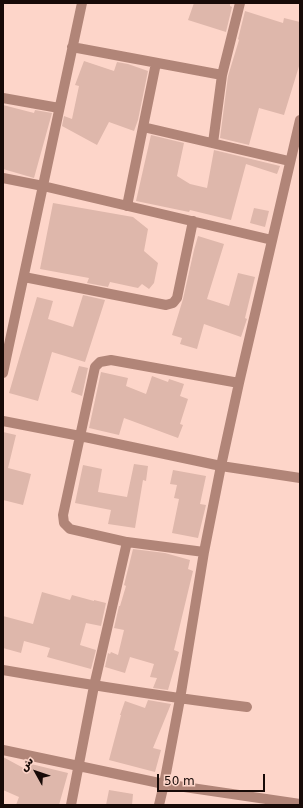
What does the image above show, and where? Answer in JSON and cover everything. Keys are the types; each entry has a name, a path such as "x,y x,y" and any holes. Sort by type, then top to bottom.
{"street":[{"path":"3,373 6,341 24,277 82,3"},
{"path":"213,143 222,75 240,3"},
{"path":"72,47 222,75"},
{"path":"127,206 156,63"},
{"path":"3,98 59,108"},
{"path":"159,805 180,699 204,552 221,466 300,120"},
{"path":"143,127 290,161"},
{"path":"3,178 272,240"},
{"path":"24,277 166,305 173,303 177,298 193,221"},
{"path":"204,552 126,542 70,529 64,523 63,515 95,367 100,362 111,360 239,383"},
{"path":"3,421 221,466 300,478"},
{"path":"71,805 94,686 126,542"},
{"path":"3,670 94,686 247,707"},
{"path":"3,750 164,784 300,804"}],"building":[{"path":"194,3 230,3 230,6 232,7 226,32 188,20"},
{"path":"245,11 283,23 284,18 300,22 300,63 284,115 259,108 249,145 220,138 228,76 239,40"},
{"path":"84,61 114,71 117,62 148,71 138,120 134,131 109,122 97,145 62,126 64,116 72,119 79,86 75,85"},
{"path":"3,105 34,113 35,110 52,113 34,178 3,169"},
{"path":"151,135 184,143 177,176 190,184 207,188 214,150 280,166 277,174 246,164 231,220 190,210 189,212 136,201"},
{"path":"53,203 133,217 148,229 144,251 158,263 154,283 149,289 142,284 138,288 110,282 108,287 87,283 89,278 40,269"},
{"path":"254,208 269,211 265,227 250,223"},
{"path":"198,236 224,244 207,299 229,306 238,273 255,277 245,318 247,319 241,337 204,324 197,349 180,344 182,338 172,335 183,299"},
{"path":"83,295 105,300 85,362 52,352 38,401 9,393 37,297 53,301 48,319 73,327"},
{"path":"79,366 88,368 82,396 71,392"},
{"path":"101,372 128,378 126,386 146,394 152,376 168,382 169,379 184,384 180,396 188,399 180,424 183,425 178,438 124,418 119,435 89,428"},
{"path":"3,432 16,435 8,468 31,474 23,505 3,500"},
{"path":"134,464 148,466 146,481 143,480 135,528 108,524 111,510 75,503 83,465 102,469 98,492 127,497"},
{"path":"173,470 206,476 200,504 206,505 198,538 172,533 179,499 174,498 177,485 170,484"},
{"path":"133,549 165,553 190,560 188,569 193,571 174,650 179,652 168,690 153,688 157,678 150,677 154,664 130,657 125,673 105,667 108,653 110,654 111,652 118,655 124,630 114,628 119,606 126,586 124,585"},
{"path":"42,592 70,600 72,595 106,603 101,626 86,623 80,645 96,650 91,669 47,657 50,648 24,641 21,653 3,648 3,616 33,624"},
{"path":"148,700 171,704 153,748 161,750 155,772 109,760 125,701 145,708"},
{"path":"3,757 29,771 31,764 68,773 59,805 16,805 19,797 3,790"},
{"path":"109,790 133,794 132,805 106,805"}]}
